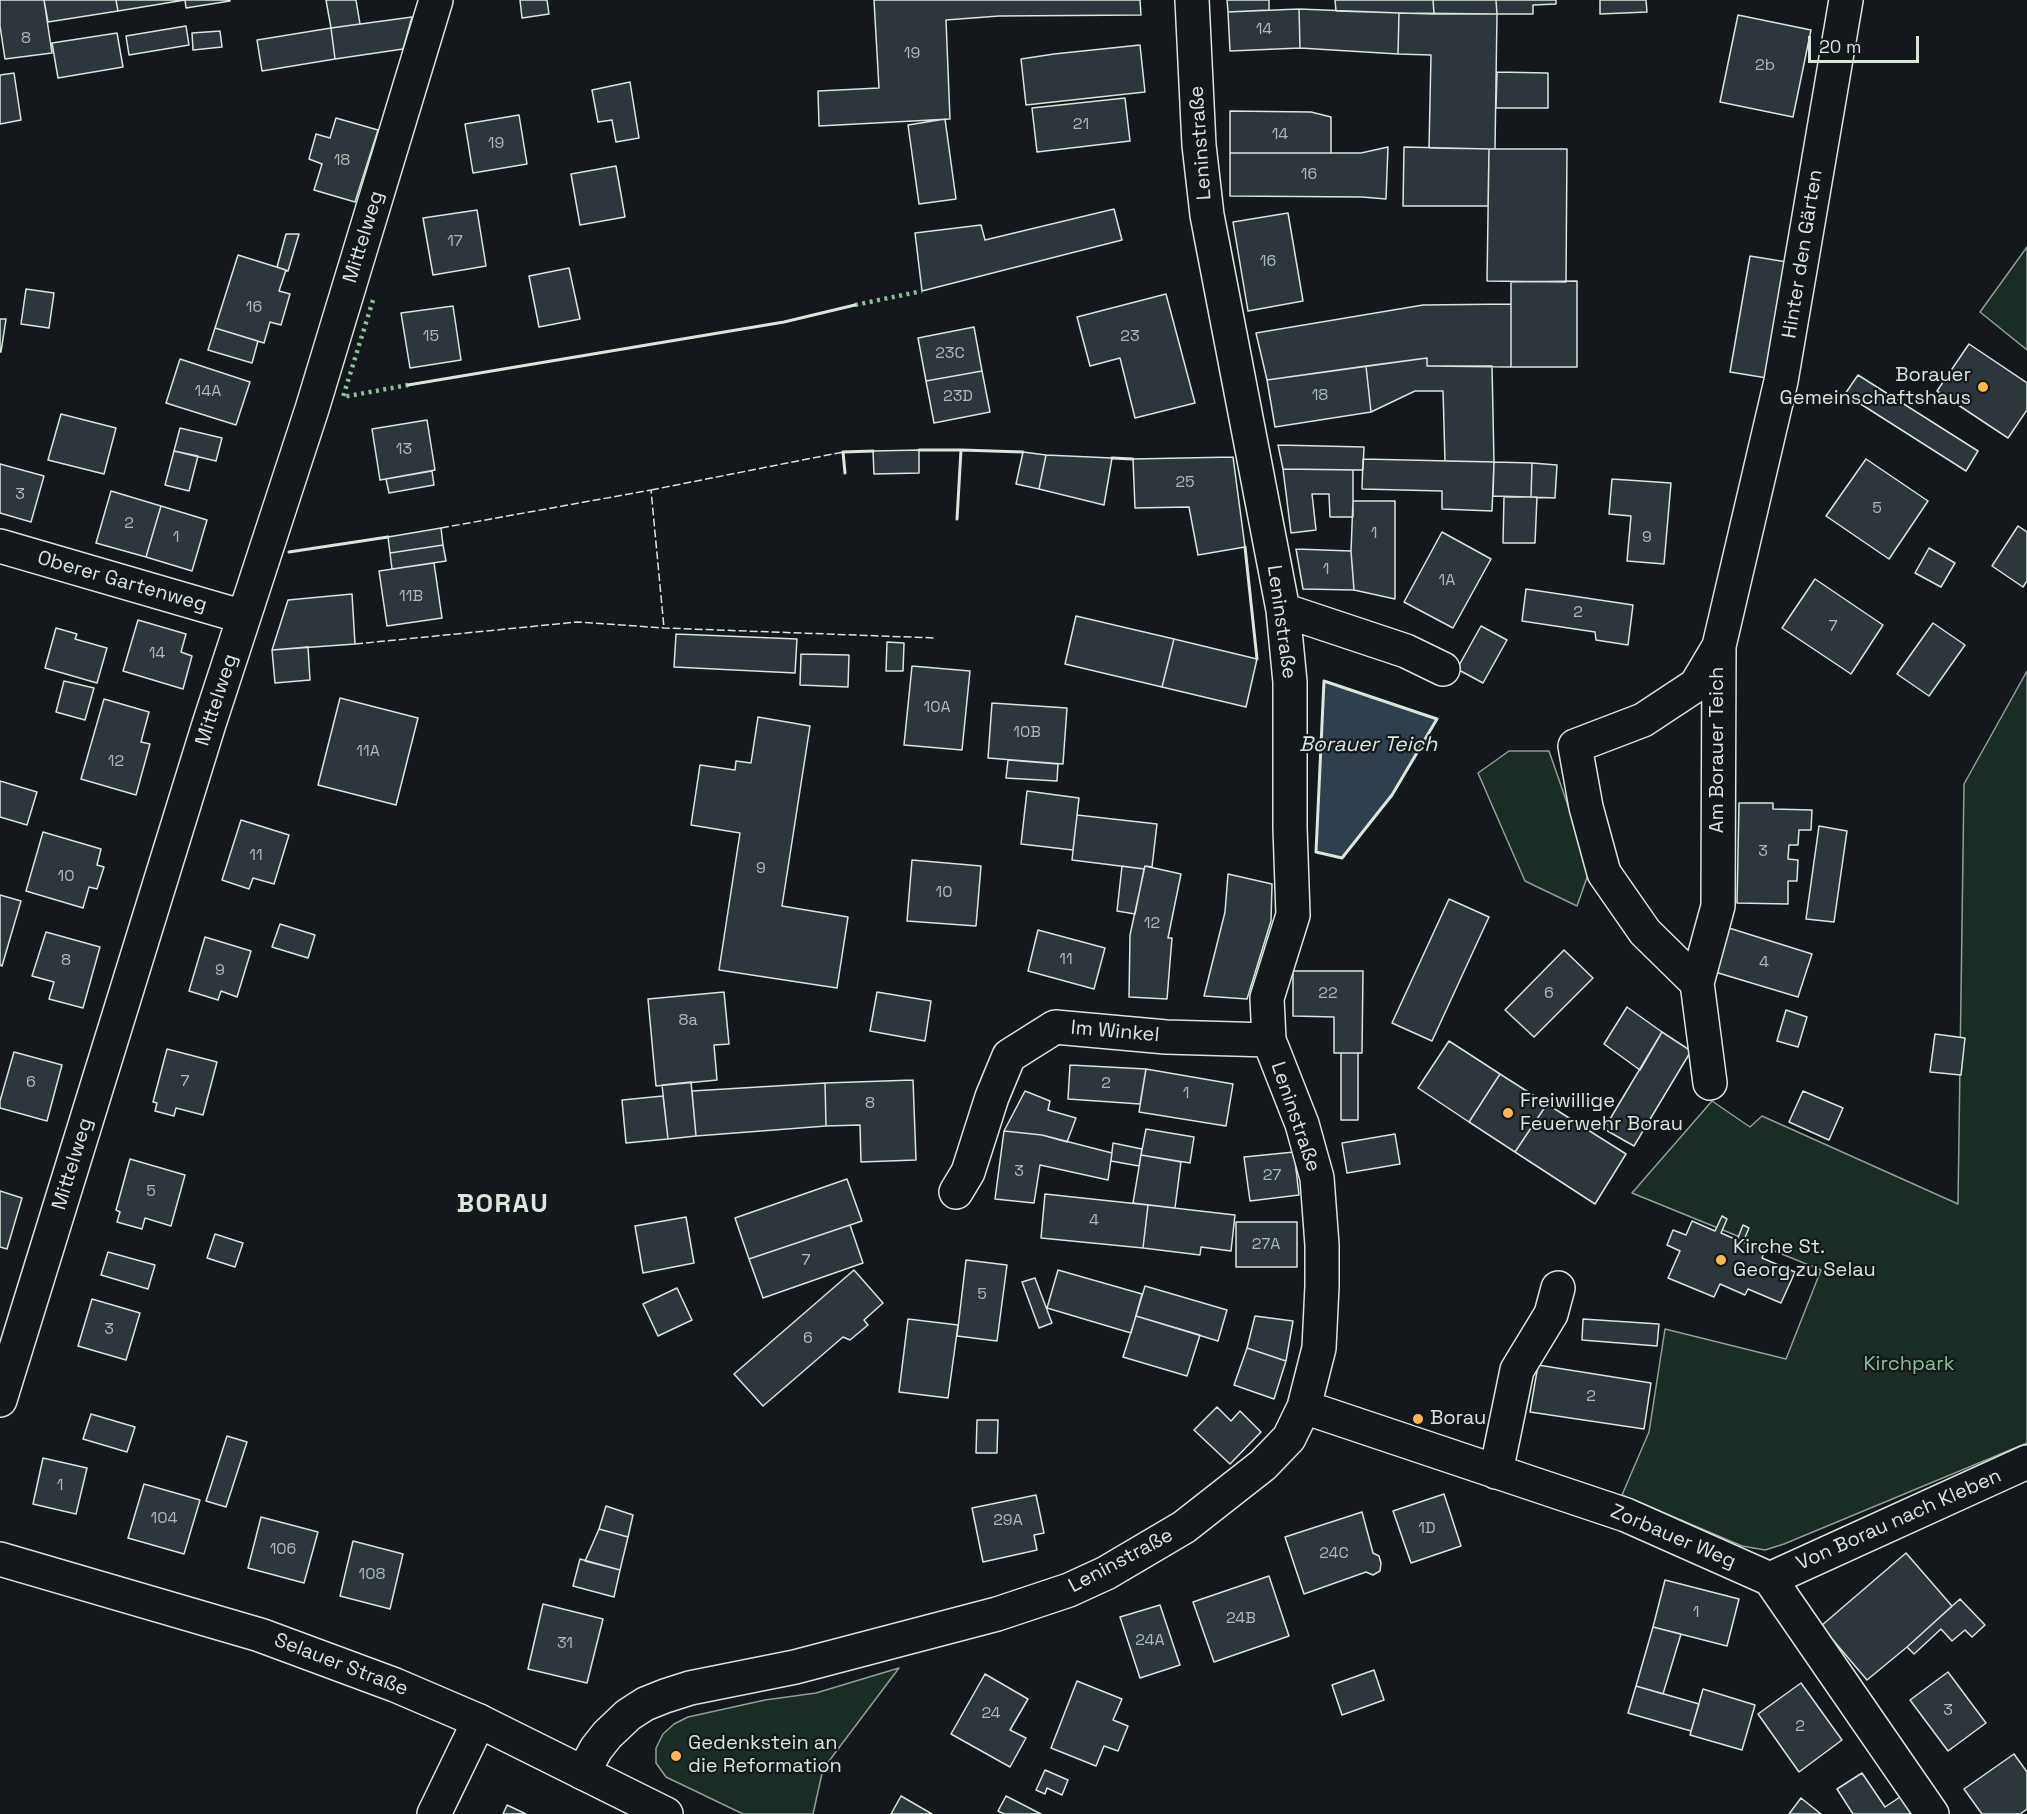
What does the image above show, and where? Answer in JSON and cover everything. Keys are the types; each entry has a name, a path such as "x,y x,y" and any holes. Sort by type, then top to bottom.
{"street":[{"name":"Mittelweg","path":"0,1400 206,735 312,409 436,0"},
{"name":"Leninstraße","path":"583,1773 607,1734 628,1715 645,1704 665,1696 690,1688 795,1667 997,1614 1069,1590 1106,1573 1184,1527 1263,1465 1289,1438 1304,1407 1319,1348 1322,1245 1317,1178 1302,1124 1269,1040 1267,998 1293,915 1290,828 1290,682 1283,610 1207,215 1199,145 1192,0"},
{"name":"Hinter den Gärten","path":"1719,646 1781,381 1845,0"},
{"name":"Oberer Gartenweg","path":"0,546 244,617"},
{"path":"1283,610 1406,651 1443,669"},
{"name":"Am Borauer Teich","path":"1710,1083 1697,983 1718,906 1719,646"},
{"name":"Am Borauer Teich","path":"1697,983 1645,932 1604,873 1586,807 1575,746 1642,720 1696,685 1719,646"},
{"name":"Im Winkel","path":"956,1192 968,1172 992,1097 1009,1056 1055,1027 1166,1037 1269,1040"},
{"path":"1496,1472 1516,1370 1551,1314 1558,1288"},
{"name":"Zorbauer Weg","path":"1304,1407 1626,1515 1770,1579"},
{"name":"Von Borau nach Kleben","path":"1770,1579 2027,1462"},
{"name":"Selauer Straße","path":"0,1559 260,1635 395,1685 479,1722 666,1814"},
{"path":"1770,1579 1932,1814"},
{"path":"434,1814 479,1722"}],"green space":[{"path":"2027,247 2027,350 1980,312"},
{"name":"Kirchpark","path":"2027,671 2027,1443 1784,1544 1765,1550 1742,1546 1622,1495 1649,1432 1665,1329 1786,1359 1821,1270 1632,1193 1712,1101 1750,1127 1762,1116 1958,1204 1964,784"},
{"path":"1509,751 1549,751 1590,869 1577,906 1525,881 1478,773"},
{"path":"899,1668 823,1769 813,1814 743,1814 666,1777 656,1763 656,1748 663,1734 674,1724 688,1717 765,1700 816,1693"}],"water":[{"name":"Borauer Teich","path":"1324,681 1437,719 1392,795 1342,858 1316,852"}],"building":[{"path":"0,0 44,0 52,53 5,59 0,26"},
{"path":"44,0 116,0 118,11 48,22"},
{"path":"116,0 185,0 118,11"},
{"path":"185,0 230,0 230,1 186,8"},
{"path":"326,0 356,0 360,24 331,28"},
{"path":"520,0 547,0 549,14 522,18"},
{"path":"874,0 1140,0 1141,15 999,16 946,20 950,119 819,126 818,91 879,88"},
{"path":"1227,0 1269,0 1269,10 1228,12"},
{"path":"1335,0 1433,0 1434,14 1336,11"},
{"path":"1433,0 1496,0 1497,14 1434,14"},
{"path":"1496,0 1556,0 1556,4 1533,5 1533,14 1497,14"},
{"path":"1600,0 1646,0 1647,12 1600,14"},
{"path":"1299,9 1399,13 1398,54 1300,48"},
{"path":"1299,9 1300,48 1230,51 1228,12"},
{"path":"1399,13 1497,14 1495,149 1429,148 1431,55 1398,54"},
{"path":"1738,15 1811,30 1793,117 1720,102"},
{"path":"412,17 403,49 335,59 331,28"},
{"path":"186,26 189,45 129,55 126,36"},
{"path":"331,28 335,59 262,71 257,40"},
{"path":"220,31 222,47 193,50 192,33"},
{"path":"117,33 123,67 58,78 52,43"},
{"path":"1140,45 1145,92 1026,105 1021,59"},
{"path":"1497,72 1548,73 1548,108 1496,108"},
{"path":"14,73 21,120 0,124 0,75"},
{"path":"630,82 639,138 616,142 612,120 598,122 592,90"},
{"path":"1125,98 1130,141 1037,152 1032,108"},
{"path":"1230,111 1311,112 1331,117 1331,153 1230,153"},
{"path":"519,115 527,164 473,173 465,124"},
{"path":"336,118 378,130 355,202 314,190 322,164 309,159 316,134 330,138"},
{"path":"945,119 956,199 919,204 908,125"},
{"path":"1388,147 1386,199 1230,196 1230,153 1361,153"},
{"path":"1404,147 1489,149 1488,206 1403,206"},
{"path":"1489,149 1567,149 1566,282 1487,281"},
{"path":"616,166 625,217 580,225 571,174"},
{"path":"1114,209 1122,240 922,291 915,233 981,225 985,240"},
{"path":"477,210 486,266 433,275 423,218"},
{"path":"1288,213 1303,301 1248,311 1233,222"},
{"path":"286,234 299,234 288,271 277,267"},
{"path":"238,255 286,270 279,291 290,294 281,325 270,322 264,343 215,328"},
{"path":"1750,256 1787,262 1767,378 1730,372"},
{"path":"569,268 580,319 539,327 529,276"},
{"path":"1577,281 1577,367 1511,367 1511,282"},
{"path":"26,289 54,293 49,328 21,324"},
{"path":"1166,294 1195,403 1135,418 1120,358 1090,366 1077,317"},
{"path":"1511,304 1511,367 1427,366 1427,358 1267,380 1256,333 1423,305"},
{"path":"453,306 461,360 410,368 401,313"},
{"path":"0,319 6,319 1,352 0,352"},
{"path":"974,327 982,371 926,381 918,338"},
{"path":"215,328 258,341 252,363 208,350"},
{"name":"Borauer Gemeinschaftshaus","path":"1969,344 2027,383 2027,410 2008,438 1937,391"},
{"path":"1427,358 1427,366 1492,366 1494,462 1445,461 1443,391 1415,391 1371,412 1366,366"},
{"path":"180,359 250,382 236,425 166,403"},
{"path":"1366,366 1371,412 1275,427 1267,380"},
{"path":"982,371 990,412 934,423 926,381"},
{"path":"1858,375 1978,451 1966,471 1845,394"},
{"path":"61,414 116,428 104,474 48,460"},
{"path":"427,420 435,470 380,480 372,429"},
{"path":"180,428 222,438 216,461 174,451"},
{"path":"1278,445 1364,447 1363,470 1283,469"},
{"path":"919,450 919,473 874,474 873,451"},
{"path":"174,451 198,456 189,491 165,485"},
{"path":"1023,452 1046,455 1039,489 1016,484"},
{"path":"1046,455 1112,458 1104,505 1039,489"},
{"path":"1233,457 1245,547 1198,555 1189,507 1135,508 1133,459"},
{"path":"1363,459 1494,462 1492,511 1442,509 1442,491 1362,489"},
{"path":"1866,459 1928,501 1889,559 1826,516"},
{"path":"1494,462 1532,463 1531,497 1493,496"},
{"path":"1532,463 1557,465 1555,498 1531,497"},
{"path":"0,464 44,476 31,522 0,513"},
{"path":"1283,469 1353,470 1353,517 1330,517 1329,494 1312,494 1316,530 1291,533"},
{"path":"432,471 434,485 389,493 386,479"},
{"path":"1612,479 1671,483 1664,564 1627,561 1631,516 1609,514"},
{"path":"111,491 161,506 146,557 96,543"},
{"path":"1504,497 1537,497 1535,543 1503,543"},
{"path":"1353,501 1395,501 1395,599 1354,590 1351,551"},
{"path":"161,506 207,520 192,571 146,557"},
{"path":"2018,526 2027,532 2027,581 2023,587 1992,566"},
{"path":"441,528 443,545 390,553 388,537"},
{"path":"1442,532 1491,559 1453,628 1404,602"},
{"path":"443,545 446,561 392,569 390,553"},
{"path":"1929,548 1955,563 1941,587 1915,573"},
{"path":"1296,549 1351,551 1354,590 1303,589"},
{"path":"434,563 442,618 387,626 379,571"},
{"path":"1815,579 1883,625 1851,674 1782,628"},
{"path":"1526,589 1633,605 1628,645 1596,640 1595,632 1522,621"},
{"path":"352,594 355,644 272,650 288,600"},
{"path":"1076,616 1174,639 1162,687 1065,664"},
{"path":"138,620 186,634 181,652 192,656 183,689 123,671"},
{"path":"1933,623 1965,645 1929,696 1897,674"},
{"path":"1481,626 1507,640 1483,683 1457,669"},
{"path":"56,628 77,634 75,639 107,648 97,683 45,668"},
{"path":"676,634 797,639 795,673 674,667"},
{"path":"1174,639 1257,659 1246,707 1162,687"},
{"path":"887,642 904,643 903,671 886,671"},
{"path":"308,647 310,680 275,683 272,650"},
{"path":"801,654 849,655 848,687 800,685"},
{"path":"912,666 970,671 962,750 904,745"},
{"path":"64,681 94,688 85,720 56,712"},
{"path":"340,698 418,718 396,805 318,785"},
{"path":"104,699 149,712 141,742 150,744 136,795 81,779"},
{"path":"992,703 1067,708 1063,764 988,758"},
{"path":"758,717 810,726 782,906 848,917 837,988 719,970 740,833 691,825 700,765 735,770 736,761 751,763"},
{"path":"1008,760 1058,764 1057,781 1006,778"},
{"path":"0,781 37,792 27,825 0,817"},
{"path":"1027,791 1079,798 1073,850 1021,844"},
{"path":"1739,803 1773,803 1773,809 1812,810 1811,830 1799,830 1798,845 1789,845 1788,859 1798,860 1797,881 1788,881 1788,904 1737,903"},
{"path":"1077,815 1157,824 1152,867 1145,866 1144,869 1072,860"},
{"path":"241,820 289,835 274,884 253,878 249,889 222,880"},
{"path":"1819,826 1847,831 1834,922 1806,919"},
{"path":"43,832 101,849 97,865 104,867 97,889 89,887 83,908 26,891"},
{"path":"912,860 981,866 976,926 907,921"},
{"path":"1122,866 1144,869 1135,914 1117,911"},
{"path":"1145,866 1181,874 1168,938 1172,938 1167,999 1129,997 1130,935"},
{"path":"1228,874 1272,884 1271,921 1247,999 1204,996 1225,912"},
{"path":"0,895 21,901 2,966 0,965"},
{"path":"1449,899 1489,917 1432,1041 1392,1023"},
{"path":"280,924 315,935 308,958 272,947"},
{"path":"1729,928 1812,954 1798,997 1715,972"},
{"path":"1038,930 1105,948 1094,989 1028,971"},
{"path":"46,932 100,947 83,1008 49,999 54,982 32,976"},
{"path":"205,937 251,951 237,997 221,991 218,1000 189,991"},
{"path":"1564,950 1593,978 1534,1037 1505,1010"},
{"path":"1293,971 1363,971 1362,1053 1334,1053 1334,1017 1293,1016"},
{"path":"724,992 729,1044 714,1045 717,1080 656,1086 648,999"},
{"path":"877,992 931,1001 925,1041 870,1031"},
{"path":"1627,1007 1662,1032 1640,1070 1604,1044"},
{"path":"1786,1010 1807,1017 1798,1047 1777,1041"},
{"path":"1662,1032 1691,1051 1634,1146 1604,1129"},
{"path":"1935,1034 1965,1038 1961,1075 1930,1072"},
{"path":"1449,1041 1500,1074 1469,1122 1418,1088"},
{"path":"167,1049 217,1062 203,1115 176,1108 174,1116 155,1111 157,1103 153,1102"},
{"path":"14,1052 62,1065 47,1121 0,1108"},
{"path":"1341,1053 1358,1053 1358,1120 1341,1120"},
{"path":"1070,1065 1146,1069 1140,1104 1068,1099"},
{"path":"1146,1069 1233,1084 1226,1126 1139,1112"},
{"name":"Freiwillige Feuerwehr Borau","path":"1500,1074 1547,1104 1515,1152 1469,1122"},
{"path":"913,1080 916,1160 861,1162 860,1125 826,1126 825,1083"},
{"path":"691,1082 696,1136 668,1139 662,1085"},
{"path":"825,1083 826,1126 696,1136 692,1091"},
{"path":"1025,1091 1050,1101 1048,1110 1076,1118 1067,1142 1042,1135 1004,1131"},
{"path":"1803,1091 1843,1108 1829,1140 1789,1122"},
{"path":"663,1096 668,1139 626,1143 622,1100"},
{"path":"1547,1104 1626,1154 1595,1204 1515,1152"},
{"path":"1146,1129 1194,1137 1190,1163 1141,1155"},
{"path":"1004,1131 1042,1135 1112,1153 1108,1180 1040,1165 1034,1203 995,1199"},
{"path":"1395,1134 1400,1164 1347,1173 1342,1143"},
{"path":"1113,1143 1142,1149 1139,1166 1111,1161"},
{"path":"1294,1152 1299,1195 1250,1201 1244,1157"},
{"path":"1141,1155 1181,1162 1175,1208 1133,1203"},
{"path":"130,1159 185,1175 171,1226 145,1218 142,1229 117,1222 120,1212 116,1210"},
{"path":"847,1179 862,1221 749,1259 735,1218"},
{"path":"0,1191 22,1198 7,1249 0,1247"},
{"path":"1045,1194 1148,1205 1143,1248 1041,1238"},
{"path":"1148,1205 1235,1215 1231,1251 1201,1247 1200,1255 1143,1248"},
{"name":"Kirche St. Georg zu Selau","path":"1722,1216 1727,1219 1721,1233 1737,1240 1743,1225 1749,1228 1743,1242 1765,1251 1762,1258 1795,1272 1781,1303 1748,1289 1745,1295 1720,1284 1714,1297 1668,1278 1680,1251 1667,1245 1673,1230 1686,1235 1692,1221 1715,1231"},
{"path":"686,1217 694,1263 643,1273 635,1226"},
{"path":"1236,1222 1297,1222 1297,1267 1236,1267"},
{"path":"850,1225 863,1263 763,1298 749,1259"},
{"path":"215,1234 243,1243 235,1267 207,1258"},
{"path":"108,1252 155,1265 148,1289 101,1275"},
{"path":"966,1260 1007,1265 997,1341 957,1336"},
{"path":"854,1270 883,1303 864,1320 868,1325 850,1340 843,1337 763,1406 734,1374"},
{"path":"1058,1270 1142,1294 1131,1333 1047,1308"},
{"path":"1035,1278 1052,1323 1039,1328 1022,1282"},
{"path":"1145,1286 1227,1310 1218,1341 1136,1316"},
{"path":"677,1288 692,1320 658,1336 643,1304"},
{"path":"92,1299 140,1313 126,1360 78,1346"},
{"path":"1136,1316 1200,1335 1187,1376 1123,1357"},
{"path":"1255,1316 1293,1321 1286,1361 1247,1348"},
{"path":"908,1319 958,1325 948,1398 899,1392"},
{"path":"1583,1319 1659,1324 1657,1346 1582,1340"},
{"path":"1247,1348 1286,1361 1274,1399 1234,1385"},
{"path":"1538,1365 1651,1383 1644,1429 1530,1412"},
{"path":"1217,1407 1231,1421 1240,1411 1261,1432 1230,1464 1194,1430"},
{"path":"91,1414 135,1427 127,1452 83,1439"},
{"path":"977,1420 998,1420 997,1453 976,1453"},
{"path":"227,1436 247,1442 226,1507 206,1501"},
{"path":"43,1458 87,1468 76,1514 33,1504"},
{"path":"144,1484 200,1500 184,1554 128,1538"},
{"path":"1444,1494 1461,1546 1411,1563 1393,1511"},
{"path":"1036,1495 1044,1533 1034,1535 1037,1550 983,1562 972,1508"},
{"path":"606,1506 633,1515 628,1537 599,1529"},
{"path":"1362,1512 1373,1553 1379,1556 1380,1571 1373,1575 1366,1572 1304,1594 1285,1537"},
{"path":"261,1517 318,1532 304,1583 248,1568"},
{"path":"599,1529 628,1537 620,1570 585,1561"},
{"path":"353,1541 403,1554 390,1609 340,1596"},
{"path":"1906,1553 1952,1606 1867,1680 1821,1626"},
{"path":"580,1559 620,1570 614,1597 573,1586"},
{"path":"1269,1576 1289,1636 1214,1662 1193,1602"},
{"path":"1665,1580 1739,1599 1727,1646 1653,1627"},
{"path":"1960,1599 1985,1625 1972,1637 1965,1630 1952,1641 1941,1629 1914,1654 1907,1647"},
{"path":"543,1604 603,1619 587,1683 528,1669"},
{"path":"1160,1605 1180,1665 1140,1678 1120,1617"},
{"path":"1653,1627 1681,1634 1663,1694 1636,1686"},
{"path":"1374,1670 1384,1700 1342,1715 1332,1685"},
{"path":"1948,1672 1986,1723 1948,1751 1910,1700"},
{"path":"985,1674 1028,1699 1010,1730 1026,1738 1010,1767 951,1734"},
{"path":"1077,1681 1122,1699 1113,1720 1128,1726 1118,1751 1104,1746 1096,1766 1051,1748"},
{"path":"1801,1683 1842,1740 1799,1772 1758,1714"},
{"path":"1636,1686 1699,1704 1691,1731 1628,1713"},
{"path":"1703,1689 1755,1705 1742,1750 1690,1735"},
{"path":"2014,1754 2027,1772 2027,1809 2020,1814 1982,1814 1964,1789"},
{"path":"1045,1770 1068,1780 1062,1795 1047,1788 1045,1794 1036,1790"},
{"path":"1862,1773 1885,1807 1906,1793 1920,1814 1853,1814 1837,1789"},
{"path":"901,1796 932,1814 891,1814"},
{"path":"1006,1796 1041,1814 1004,1814 998,1811"},
{"path":"1801,1798 1821,1814 1789,1814"},
{"path":"507,1805 526,1814 503,1814"}],"hedge":[{"path":"855,305 922,291"},
{"path":"373,300 343,397 408,385"}],"fence":[{"path":"651,490 843,452"},
{"path":"441,528 651,490 664,628"},
{"path":"355,644 577,622 664,628 936,638"}],"wall":[{"path":"408,385 784,322 855,305"},
{"path":"919,450 961,450"},
{"path":"957,519 961,450 1023,452"},
{"path":"845,473 843,452 873,451"},
{"path":"1112,458 1133,459"},
{"path":"289,552 388,537"},
{"path":"1245,547 1257,659"},
{"path":"1324,681 1437,719 1392,795 1342,858 1316,852 1324,681"}],"place":[{"name":"Borauer Gemeinschaftshaus","path":"1983,387"},
{"name":"Freiwillige Feuerwehr Borau","path":"1508,1113"},
{"name":"Kirche St. Georg zu Selau","path":"1721,1260"},
{"name":"Borau","path":"1418,1419"},
{"name":"Gedenkstein an die Reformation","path":"676,1756"}],"district":[{"name":"BORAU","path":"503,1205"}]}
